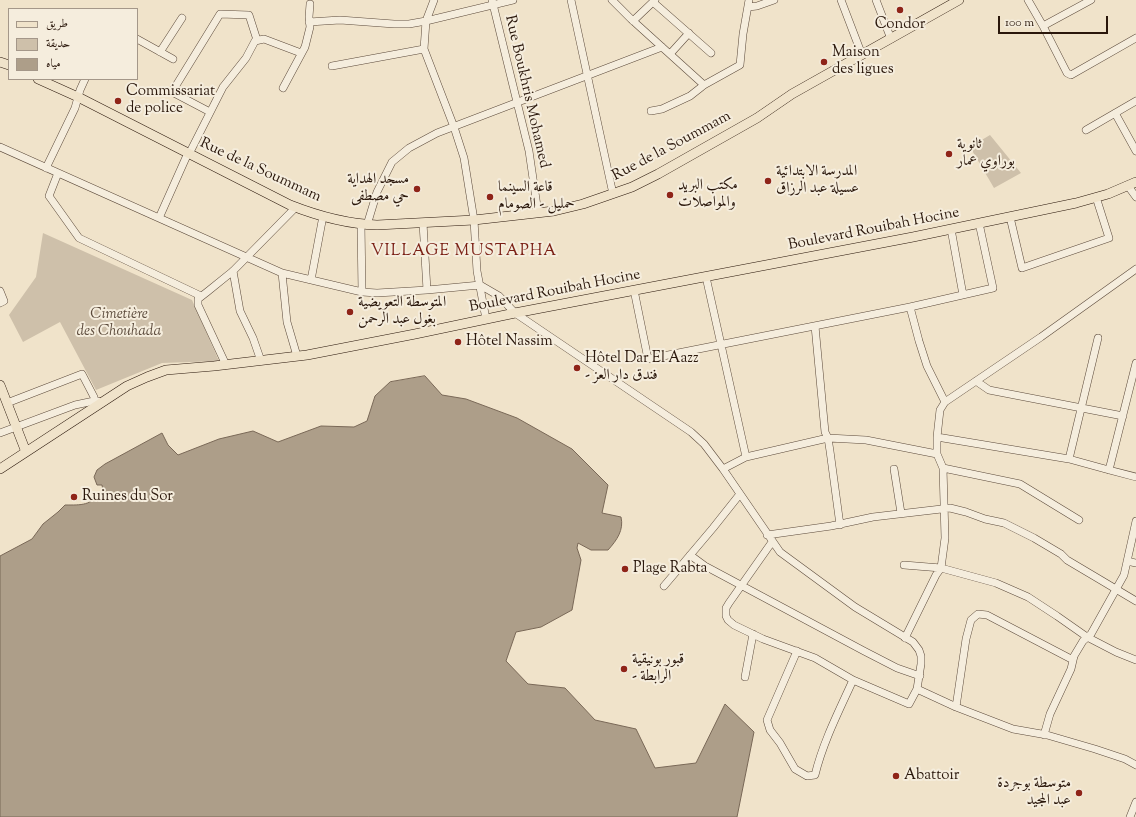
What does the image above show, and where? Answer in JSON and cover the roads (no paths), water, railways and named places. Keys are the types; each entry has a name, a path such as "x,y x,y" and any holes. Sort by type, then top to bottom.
{"main road":[{"name":"Rue de la Soummam","path":"40,80 78,97 296,207 323,216 377,225 474,220 554,211 582,204 632,187 757,118 792,94 959,0"},
{"name":"Boulevard Rouibah Hocine","path":"0,469 99,401 127,386 166,370 297,356 407,336 515,313 1010,217 1096,198 1132,184"},
{"path":"0,385 26,452"}],"street":[{"path":"434,0 426,21 424,49 454,127 464,158 474,220 477,271 486,319"},
{"path":"310,22 340,20 401,24 426,21 492,3 513,0"},
{"path":"571,0 613,194"},
{"path":"612,0 704,85"},
{"path":"651,111 662,109 690,96 704,85 740,65 749,4 757,6 774,0"},
{"path":"841,0 862,55"},
{"path":"876,0 891,39"},
{"path":"1028,0 1067,73 1071,75 1136,38"},
{"path":"1043,26 1091,0"},
{"path":"633,21 654,1 711,53"},
{"name":"Rue Boukhris Mohamed","path":"492,3 529,151 538,213"},
{"path":"283,88 304,47 310,27 310,4"},
{"path":"210,112 172,92 220,14 249,15 257,40"},
{"path":"160,52 182,18"},
{"path":"670,54 689,33"},
{"path":"159,218 223,87 246,58 255,41 264,39 302,53"},
{"path":"138,40 173,59"},
{"path":"362,292 364,224 377,192 392,162 414,145 437,133 662,47"},
{"path":"332,66 424,49"},
{"path":"46,168 74,108 85,80"},
{"path":"1086,130 1136,101"},
{"path":"1115,113 1136,151"},
{"path":"0,148 247,256 282,273 362,292 378,293 480,285 499,296 515,313 691,432 704,444 723,469 780,552 880,623 913,642 919,650 921,664 917,689 909,704 853,680 815,658 753,634 730,623 726,616 727,606 772,542"},
{"path":"58,173 49,196 79,238 201,296"},
{"path":"1132,184 1136,197"},
{"path":"1010,217 1022,268 1110,238 1096,198"},
{"path":"226,364 198,305 198,300 233,271 296,207"},
{"path":"311,280 323,216"},
{"path":"423,223 428,290"},
{"path":"634,290 648,359 910,307 993,288 979,223"},
{"path":"951,229 963,295"},
{"path":"905,638 936,575 941,568 945,538 945,508 943,468 937,454 937,437 940,410 945,402 1041,337 1136,269"},
{"path":"233,271 240,311 253,338 261,361"},
{"path":"282,273 287,322 297,356"},
{"path":"706,277 746,457"},
{"path":"0,291 4,301 0,303"},
{"path":"910,307 919,341 928,366 945,402"},
{"path":"815,326 825,432 828,438 840,525"},
{"path":"1069,459 1098,338"},
{"path":"1109,470 1136,363"},
{"path":"7,403 82,374 94,397 99,401"},
{"path":"976,381 989,390 1123,416"},
{"path":"0,433 75,405 99,401"},
{"path":"937,437 1069,459 1136,477"},
{"path":"723,469 746,457 828,438 866,440 937,454"},
{"path":"943,468 1020,484 1080,520"},
{"path":"894,469 901,513"},
{"path":"664,586 740,494"},
{"path":"767,535 840,525 872,517 950,508 985,519 1004,523 1034,538 1061,554 1067,560 1136,601"},
{"path":"1044,735 1050,714 1068,676 1074,656 1083,641 1091,634 1124,576 1136,521"},
{"path":"690,556 705,566 857,648 897,668 920,676"},
{"path":"1127,561 1136,563"},
{"path":"904,565 941,568 996,583 1028,597 1087,637 1116,652 1136,660"},
{"path":"956,707 966,639 971,620 978,614 986,615 1073,660"},
{"path":"745,677 753,634"},
{"path":"797,651 767,720 770,730 780,743 795,769 807,776 815,775 825,743 853,680"},
{"path":"917,689 956,707 1013,729 1044,735 1095,749 1125,759 1136,765"},
{"path":"1130,817 1136,802"}],"water":[{"path":"425,376 442,395 466,399 517,418 572,449 608,485 602,513 621,517 621,531 608,550 591,550 578,543 577,548 581,560 572,610 541,627 516,632 506,661 528,684 565,688 595,720 636,729 655,768 696,763 725,704 754,732 737,817 0,817 0,556 32,539 43,524 65,505 81,505 94,500 103,491 102,485 97,485 94,477 97,470 105,464 162,433 168,445 178,455 219,439 253,431 278,442 321,426 354,427 367,421 375,396 390,382"}],"place":[{"name":"Condor","path":"900,10"},
{"name":"Maison des ligues","path":"824,62"},
{"name":"Commissariat de police","path":"118,101"},
{"name":"ثانوية بوراوي عمار","path":"949,154"},
{"name":"المدرسة الابتدائية عسيلة عبد الرزاق","path":"768,181"},
{"name":"مسجد الهداية حي مصطفى","path":"417,189"},
{"name":"مكتب البريد والمواصلات","path":"670,195"},
{"name":"قاعة السينما حمليل - الصومام","path":"490,197"},
{"name":"المتوسطة التعويضية بغول عبد الرحمن","path":"350,312"},
{"name":"Hôtel Nassim","path":"458,342"},
{"name":"Hôtel Dar El Aazz - فندق دار العز","path":"577,368"},
{"name":"Ruines du Sor","path":"74,497"},
{"name":"Plage Rabta","path":"625,569"},
{"name":"قبور بونيقية - الرابطة","path":"624,669"},
{"name":"Abattoir","path":"896,776"},
{"name":"متوسطة بوجردة عبد المجيد","path":"1079,793"}],"district":[{"name":"VILLAGE MUSTAPHA","path":"464,252"}],"park label":[{"name":"Cimetière des Chouhada","path":"119,324"}]}
